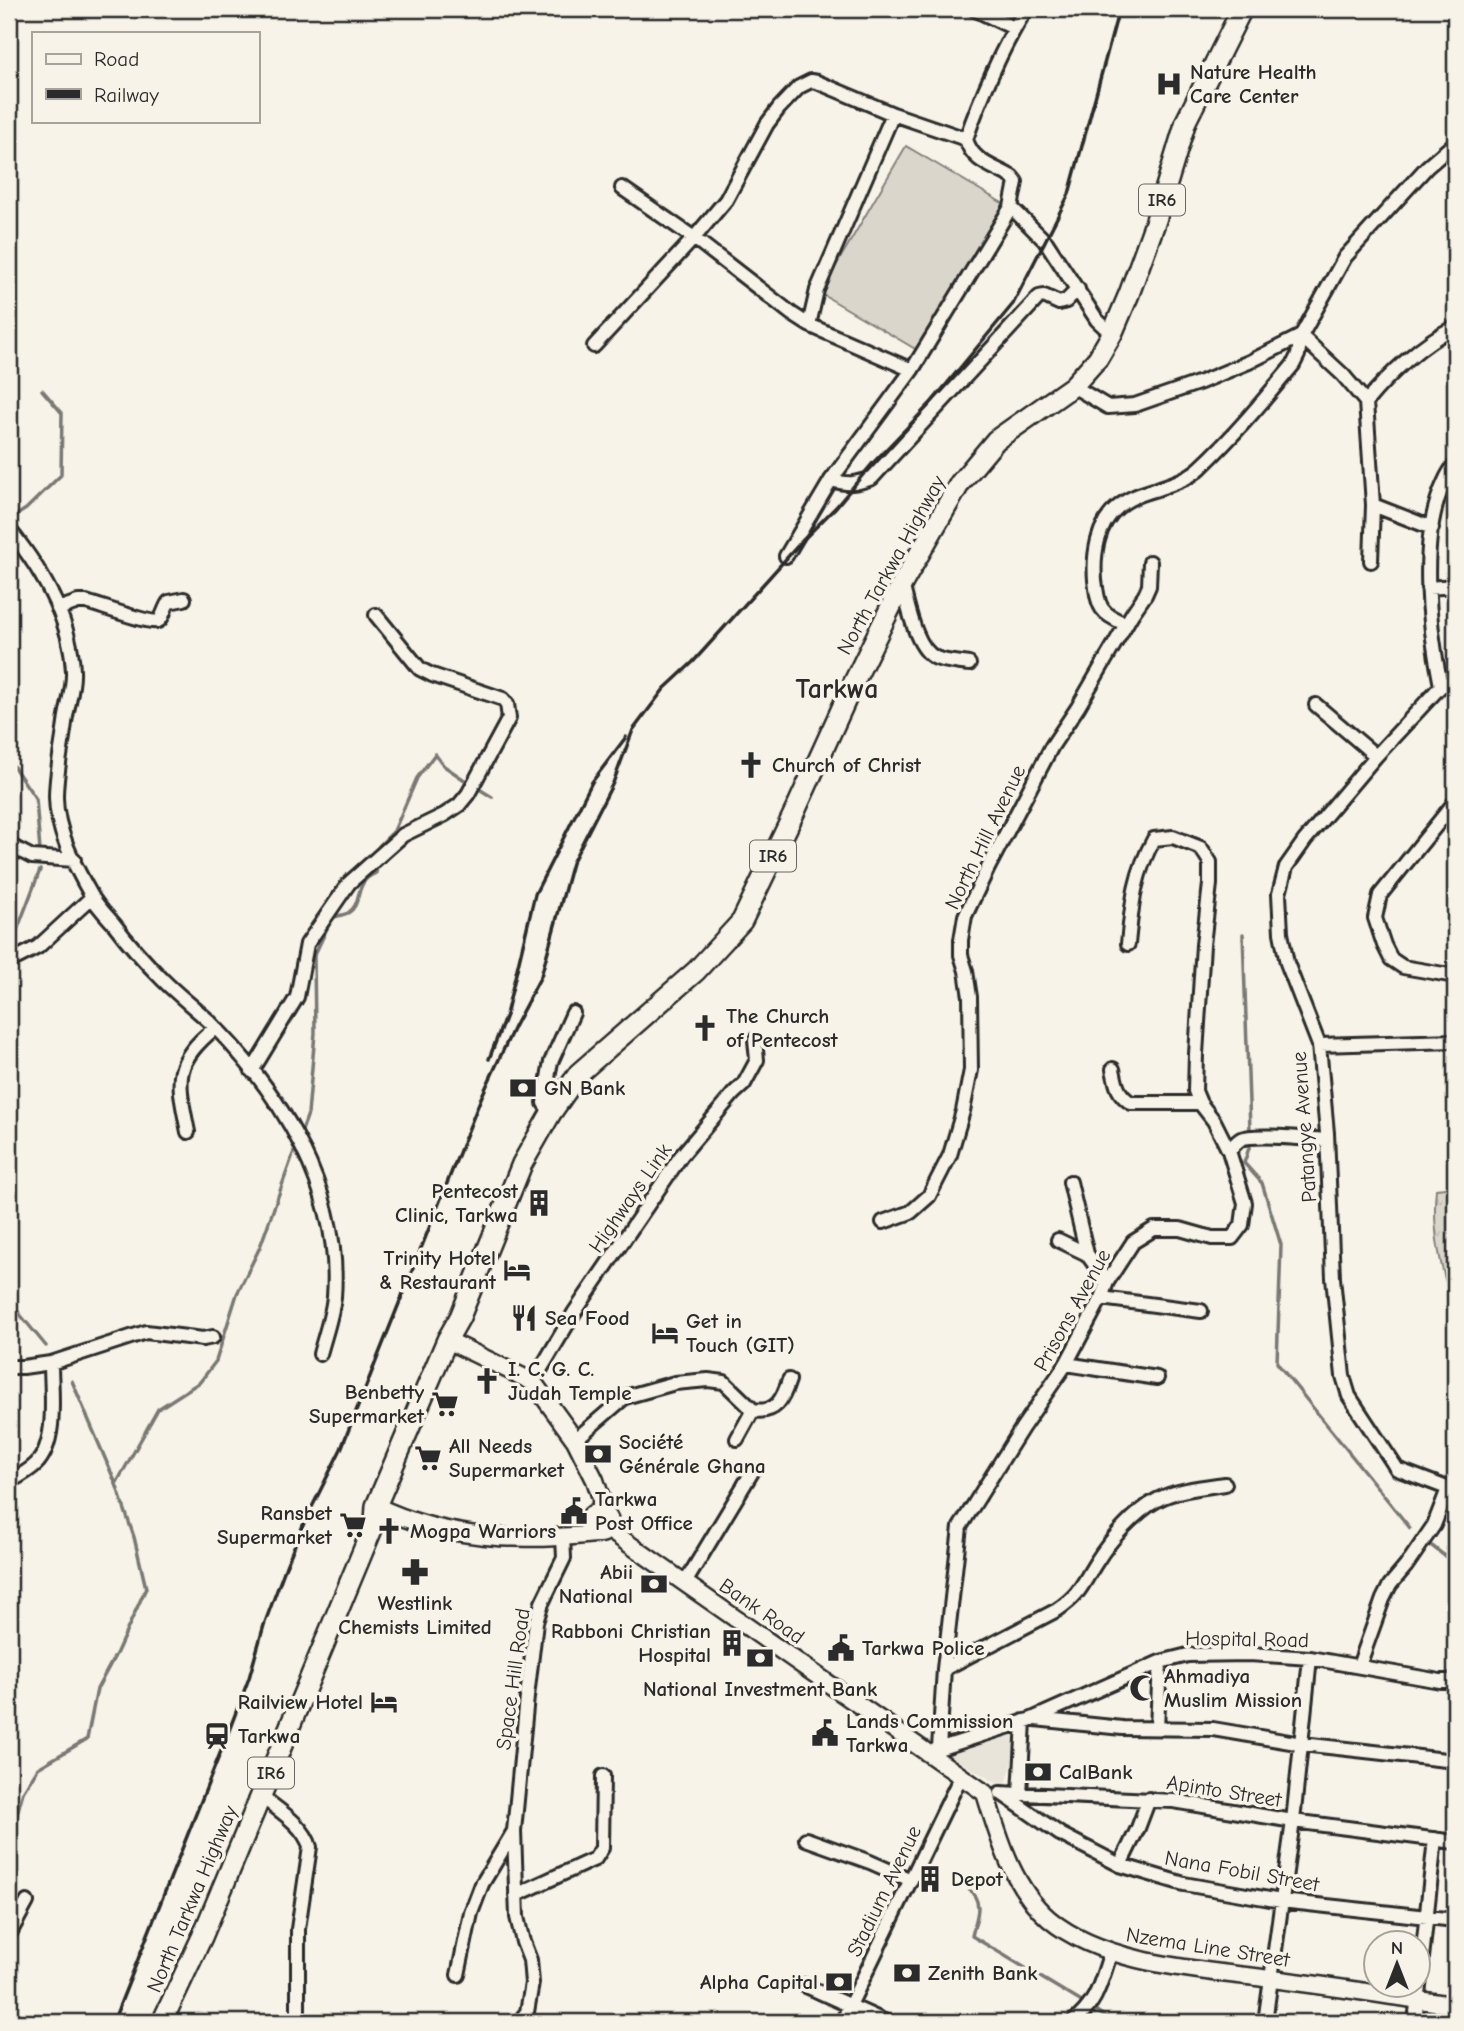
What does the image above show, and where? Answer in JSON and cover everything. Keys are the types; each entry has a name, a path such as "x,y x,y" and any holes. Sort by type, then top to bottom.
{"main road":[{"name":"North Tarkwa Highway","path":"163,2022 261,1796 522,1164 551,1113 579,1073 696,971 742,921 902,584 960,484 996,440 1073,386 1098,358 1112,334 1129,294 1152,232 1186,121 1241,9"}],"street":[{"path":"974,9 1014,27"},
{"path":"786,556 831,480 912,370 1011,207 1016,183 1012,177 974,156 966,139 1014,27 1026,9"},
{"path":"594,346 694,239 726,200 767,124 799,87 811,81 817,82 893,114 966,139"},
{"path":"808,325 817,290 893,114"},
{"path":"1126,624 1104,614 1099,604 1095,555 1106,521 1118,507 1135,496 1176,482 1198,470 1246,421 1293,365 1298,355 1301,336 1345,257 1427,167 1455,143"},
{"path":"622,188 808,325 912,370"},
{"path":"1011,207 1046,242 1097,320 1112,334"},
{"path":"831,480 855,484 872,478 1040,297 1044,296 1059,303 1066,301 1078,289"},
{"path":"1366,402 1385,379 1410,357 1455,327"},
{"path":"1073,386 1108,407 1135,405 1201,382 1301,336"},
{"path":"1301,336 1343,375 1366,402 1373,505 1371,561"},
{"path":"1455,465 1438,496 1432,528 1428,588 1441,686 1455,681"},
{"path":"1373,505 1432,528"},
{"path":"9,530 32,558 65,626 74,672 65,719 56,796 63,832 74,860 92,897 131,946 215,1028 252,1071 293,1127 327,1210 335,1256 335,1277 333,1301 320,1354"},
{"name":"North Hill Avenue","path":"883,1222 911,1212 929,1196 950,1155 963,1111 971,1070 970,998 961,955 965,916 1052,746 1145,595 1149,586 1150,562"},
{"path":"902,584 916,632 926,651 935,657 969,664"},
{"path":"1428,588 1455,586"},
{"path":"58,609 86,602 157,622 161,620 169,602 184,599"},
{"path":"252,1071 297,997 307,944 349,883 403,835 459,805 468,794 509,718 507,704 503,699 420,669 376,615"},
{"name":"Patangye Avenue","path":"1441,686 1300,846 1286,867 1279,894 1281,933 1287,963 1320,1045 1336,1309 1346,1387 1364,1421 1398,1469 1452,1490"},
{"path":"1316,705 1376,757"},
{"path":"1455,802 1380,895 1375,918 1391,959 1403,967 1455,976"},
{"name":"Prisons Avenue","path":"934,1751 960,1528 1022,1428 1066,1364 1107,1282 1133,1242 1154,1229 1180,1229 1212,1238 1232,1238 1241,1225 1245,1203 1229,1151 1195,1091 1203,945 1210,884 1210,862 1201,848 1173,837 1154,839 1142,861 1136,884 1128,944"},
{"path":"9,845 32,857 74,860"},
{"path":"9,962 38,947 92,897"},
{"path":"551,1113 544,1103 551,1062 573,1013"},
{"path":"188,1132 179,1086 180,1076 188,1053 215,1028"},
{"name":"Highways Link","path":"533,1382 574,1313 658,1188 681,1156 744,1084 757,1060 755,1040"},
{"path":"1320,1045 1455,1041"},
{"path":"1113,1069 1116,1086 1122,1097 1131,1103 1200,1103"},
{"path":"1229,1151 1237,1141 1244,1138 1327,1140"},
{"path":"1070,1182 1087,1254 1107,1282"},
{"path":"1058,1240 1087,1254"},
{"path":"1101,1298 1201,1311"},
{"path":"9,1367 51,1363 146,1332 203,1339 213,1337"},
{"path":"451,1341 533,1382 575,1440 595,1480 601,1498 601,1512 593,1513 588,1520 589,1528 602,1532"},
{"path":"9,1482 37,1463 46,1448 52,1423 51,1363"},
{"path":"1066,1364 1157,1378"},
{"path":"575,1440 625,1397 674,1383 708,1380 724,1382 753,1410 769,1410 779,1405 789,1380"},
{"path":"737,1439 753,1410"},
{"path":"685,1583 752,1472"},
{"path":"944,1668 1057,1610 1073,1599 1114,1537 1157,1500 1193,1489 1225,1484"},
{"path":"1359,1666 1387,1592 1434,1525 1452,1490"},
{"path":"379,1513 459,1533 509,1539 602,1532"},
{"name":"Bank Road","path":"602,1532 685,1583 934,1751 961,1776"},
{"name":"Space Hill Road","path":"519,2022 527,2012 532,1983 530,1960 517,1917 514,1831 536,1622 542,1603 564,1558 563,1537"},
{"name":"Hospital Road","path":"934,1751 1028,1720 1160,1662 1188,1655 1249,1654 1310,1658 1440,1681 1455,1681"},
{"path":"1265,2022 1293,1821 1310,1658"},
{"path":"1157,1728 1160,1662"},
{"path":"1020,1794 1028,1720 1122,1728 1213,1729 1302,1744 1455,1761"},
{"path":"516,1895 588,1862 598,1854 602,1843 603,1776"},
{"path":"961,1776 993,1793"},
{"name":"Stadium Avenue","path":"842,2022 961,1776"},
{"name":"Apinto Street","path":"993,1793 1149,1799 1455,1842"},
{"name":"Nana Fobil Street","path":"993,1793 1060,1834 1120,1865 1184,1884 1281,1901 1455,1920"},
{"name":"Nzema Line Street","path":"993,1793 1005,1852 1027,1896 1062,1929 1111,1952 1131,1958 1362,1992"},
{"path":"261,1796 301,1829 307,1836 310,1847 298,1929 298,2022"},
{"path":"1120,1865 1139,1828 1149,1799"},
{"path":"458,1975 471,1913 482,1884 514,1831"},
{"path":"806,1839 870,1861 911,1880"},
{"path":"1426,1930 1435,1839"},
{"path":"9,1935 27,1902"},
{"path":"1073,2022 1092,2004 1097,1995 1111,1952"},
{"path":"804,1985 886,2022"},
{"path":"1415,2022 1417,2000"},
{"name":"Nzema Line Street","path":"1417,2000 1455,2005"}],"shaded area":[{"path":"1014,1729 1018,1743 1005,1788 943,1752"}],"green space":[{"path":"906,146 1004,204 917,350 820,293"},
{"path":"1455,1187 1455,1307 1438,1249 1435,1204 1436,1189"}],"waterway":[{"path":"9,520 26,509 61,475 62,413 42,390"},
{"path":"379,851 379,846 394,831 417,778 435,754 444,766 469,783"},
{"path":"9,760 36,799 40,851"},
{"path":"476,787 492,797"},
{"path":"300,1136 308,1114 315,1033 314,956 332,918 353,909 364,882 376,873 378,862"},
{"path":"19,953 14,938 40,870"},
{"path":"1243,934 1250,1130"},
{"path":"1250,1145 1244,1163 1262,1183 1281,1245 1277,1363 1410,1528"},
{"path":"116,1484 158,1409 200,1382 216,1361 237,1294 260,1247 296,1146"},
{"path":"9,1301 46,1346"},
{"path":"9,1843 23,1792 38,1768 87,1739 97,1689 146,1588 134,1537 116,1484 72,1381"},
{"path":"1432,1546 1455,1564"},
{"path":"968,1888 978,1905 972,1936 1085,2004"},
{"path":"1092,2008 1113,2022"}],"railway":[{"path":"113,2022 249,1678 264,1625 286,1566 341,1449 481,1098 541,976 572,863 613,783 633,730 664,689 693,662 836,507 872,464 930,404 1013,304 1069,194 1119,9"},
{"path":"489,1059 506,1015 535,894 592,782 626,737"}],"place":[{"name":"Nature Health Care Center","path":"1169,84"},
{"name":"Church of Christ","path":"751,765"},
{"name":"The Church of Pentecost","path":"705,1028"},
{"name":"GN Bank","path":"523,1088"},
{"name":"Pentecost Clinic, Tarkwa","path":"539,1203"},
{"name":"Trinity Hotel & Restaurant","path":"517,1270"},
{"name":"Sea Food","path":"524,1318"},
{"name":"Get in Touch (GIT)","path":"665,1333"},
{"name":"I. C. G. C. Judah Temple","path":"487,1381"},
{"name":"Benbetty Supermarket","path":"445,1404"},
{"name":"Société Générale Ghana","path":"598,1454"},
{"name":"All Needs Supermarket","path":"428,1458"},
{"name":"Tarkwa Post Office","path":"574,1511"},
{"name":"Ransbet Supermarket","path":"353,1525"},
{"name":"Mogpa Warriors","path":"389,1531"},
{"name":"Westlink Chemists Limited","path":"415,1572"},
{"name":"Abii National","path":"654,1584"},
{"name":"Rabboni Christian Hospital","path":"732,1643"},
{"name":"Tarkwa Police","path":"841,1648"},
{"name":"National Investment Bank","path":"760,1658"},
{"name":"Ahmadiya Muslim Mission","path":"1143,1688"},
{"name":"Railview Hotel","path":"384,1702"},
{"name":"Lands Commission Tarkwa","path":"825,1733"},
{"name":"Tarkwa","path":"217,1736"},
{"name":"CalBank","path":"1038,1772"},
{"name":"Depot","path":"930,1879"},
{"name":"Zenith Bank","path":"907,1973"},
{"name":"Alpha Capital","path":"839,1982"}],"district":[{"name":"Tarkwa","path":"837,689"}]}
